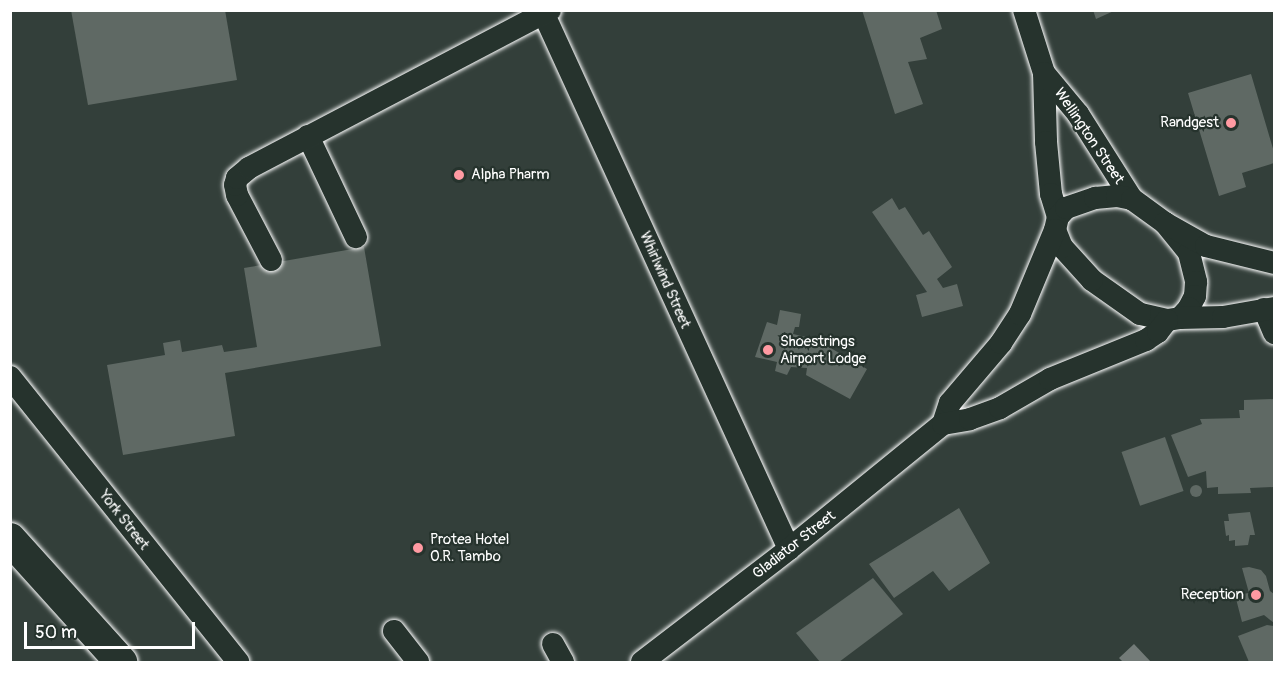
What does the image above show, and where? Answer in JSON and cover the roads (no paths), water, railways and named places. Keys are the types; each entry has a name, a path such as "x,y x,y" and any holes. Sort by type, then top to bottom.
{"highway":[{"path":"10,539 121,663"}],"street":[{"name":"Wellington Street","path":"1024,10 1044,73 1043,106 1051,194 1062,247 1073,262 1099,286 1140,314 1174,319 1195,296 1194,270 1189,253 1165,223 1132,199 1078,114 1044,73"},
{"path":"271,260 237,195 235,185 237,178 249,168 308,136 545,11"},
{"name":"Whirlwind Street","path":"545,11 789,549"},
{"path":"308,136 356,237"},
{"name":"Wellington Street","path":"1056,224 1066,208 1095,198 1117,196 1132,199"},
{"path":"1165,223 1206,246 1275,263"},
{"name":"Gladiator Street","path":"943,424 950,403 1001,343 1020,314 1056,224"},
{"path":"1174,319 1223,317 1270,309 1275,333"},
{"name":"Gladiator Street","path":"642,663 789,549 943,424 970,419 1000,408 1050,379 1131,347 1158,332 1174,319"},
{"name":"York Street","path":"10,377 238,663"},
{"path":"394,631 418,663"}],"place":[{"name":"Randgest","path":"1231,123"},
{"name":"Alpha Pharm","path":"459,175"},
{"name":"Shoestrings Airport Lodge","path":"768,350"},
{"name":"Protea Hotel O.R. Tambo","path":"418,548"},
{"name":"Reception","path":"1256,595"}]}
